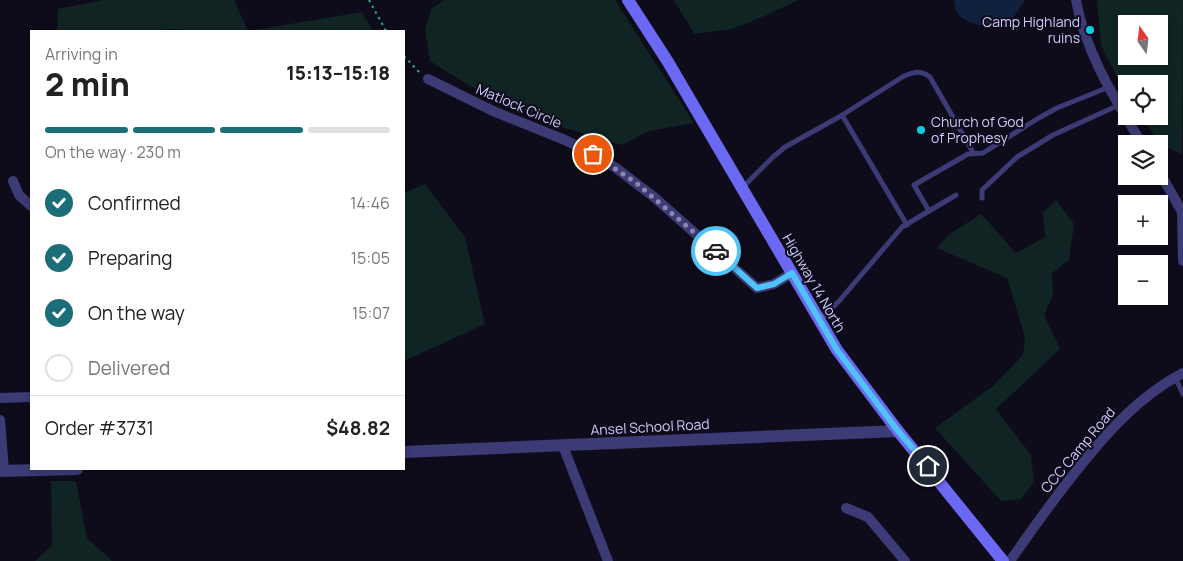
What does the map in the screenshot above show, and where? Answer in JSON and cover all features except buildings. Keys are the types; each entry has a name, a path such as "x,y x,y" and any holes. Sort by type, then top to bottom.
{"main road":[{"name":"Highway 14 North","path":"628,0 668,62 837,350 898,431 1003,561"}],"street":[{"path":"1076,0 1088,42 1118,103"},
{"name":"Matlock Circle","path":"428,79 476,104 565,140 616,168 654,197 757,288 774,284 792,273"},
{"path":"12,181 18,195 30,205"},
{"path":"1167,185 1182,210 1183,261"},
{"name":"CCC Camp Road","path":"1010,561 1057,495 1106,434 1130,410 1152,392 1179,375"},
{"path":"0,398 30,397"},
{"path":"0,420 2,471 40,470"},
{"name":"Ansel School Road","path":"405,452 898,431"},
{"path":"563,446 608,561"},
{"path":"846,508 868,517 905,561"}],"lane":[{"path":"742,188 773,156 904,76 916,72 923,72 930,77 974,154"},
{"path":"929,211 914,185 968,154 983,153 1057,108 1110,87"},
{"path":"982,198 982,190 1017,157 1053,135 1118,105"},
{"path":"842,115 907,225"},
{"path":"819,320 840,300 902,227 956,195"},
{"path":"1179,375 1183,394"}],"path":[{"path":"369,0 385,30"},
{"path":"405,57 428,79"}],"green space":[{"path":"103,0 234,0 248,30 57,30 58,9"},
{"path":"444,0 615,0 694,123 649,131 622,145 548,123 470,86 430,61 425,29 431,9"},
{"path":"674,0 798,0 732,29 694,34"},
{"path":"1097,0 1183,0 1182,154 1168,148 1168,135 1154,135 1147,125 1168,125 1168,75 1118,75 1118,79 1101,45"},
{"path":"362,12 372,30 254,30"},
{"path":"425,184 465,237 485,324 405,361 405,193"},
{"path":"1056,200 1074,224 1069,260 1052,273 1053,295 1044,315 1060,349 996,409 1031,455 1034,482 1021,499 1001,501 935,428 993,386 1023,355 1025,337 1007,278 937,248 948,235 981,214 1016,253 1045,237 1043,212"},
{"path":"51,481 76,481 87,538 112,561 35,561 52,545"}],"water":[{"path":"954,0 1024,0 1024,2 1016,14 1006,23 986,26 972,23 961,16 956,11"}],"way so far":[{"path":"593,154 635,182 716,251"}],"place":[{"name":"Camp Highland ruins","path":"1090,30"},
{"name":"Church of God of Prophesy","path":"921,130"}],"route":[{"path":"716,251 757,288 774,284 792,273 837,350 898,431 928,466"}]}
